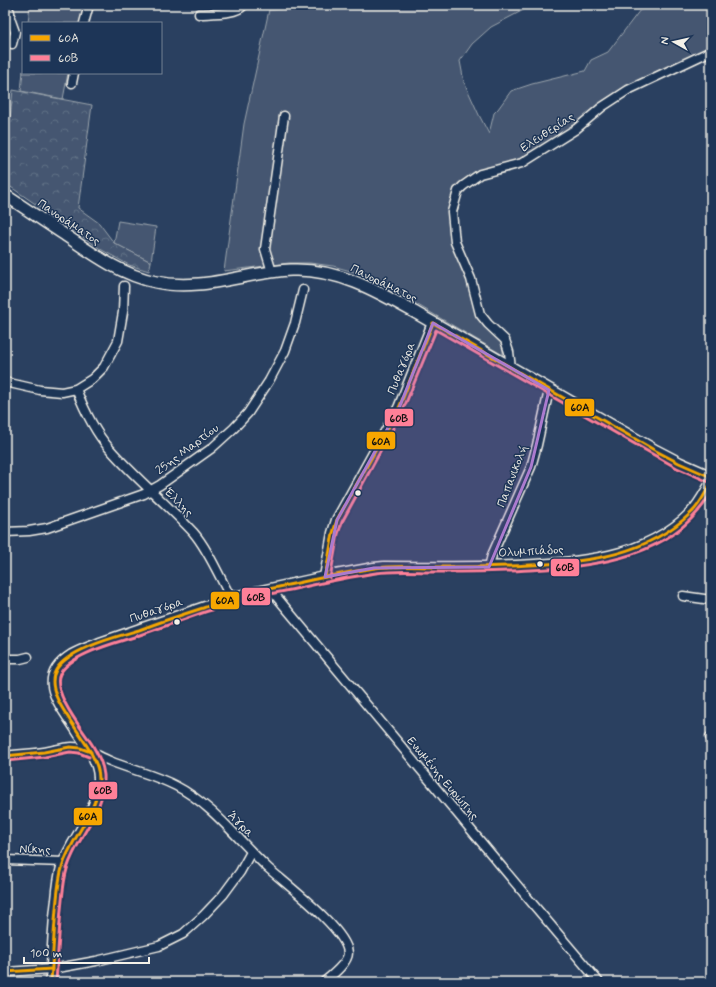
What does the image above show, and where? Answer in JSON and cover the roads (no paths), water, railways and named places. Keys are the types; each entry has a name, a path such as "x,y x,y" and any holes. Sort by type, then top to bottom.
{"main road":[{"name":"Πανοράματος","path":"5,195 105,262 148,280 172,284 196,285 272,272 308,270 327,273 362,285 386,296 656,451 711,477"}],"street":[{"path":"6,5 10,12 8,18 15,32 12,44"},
{"path":"84,22 89,5"},
{"path":"198,14 228,12 237,10 244,5"},
{"name":"Ελευθερίας","path":"511,368 509,352 505,340 480,314 471,279 455,242 452,212 458,191 480,174 522,163 576,129 602,107 628,90 711,51"},
{"path":"72,83 74,74"},
{"path":"272,272 265,249 284,116"},
{"path":"5,382 40,390 62,392 76,389 92,379 104,367 118,341 123,312 124,286"},
{"name":"25ης Μαρτίου","path":"5,532 47,528 131,498 150,490 170,478 212,448 234,428 251,409 269,381 285,351 295,323 303,290"},
{"name":"Πυθαγόρα","path":"51,982 53,932 60,878 64,862 90,814 98,795 99,784 99,772 91,752 53,691 53,680 59,666 74,654 90,647 231,598 325,577 333,533 337,520 399,408 433,323"},
{"name":"Έλλης","path":"76,389 85,410 108,447 193,533 212,562 231,598"},
{"name":"Παπανικολή","path":"489,567 492,555 531,466 549,390"},
{"name":"Ολυμπιάδος","path":"325,577 374,568 538,565 585,561 615,555 661,537 684,520 696,508 711,483"},
{"name":"Ενωμένης Ευρώπης","path":"270,589 599,982"},
{"path":"683,596 711,600"},
{"path":"5,659 20,660 28,657"},
{"name":"Άγρα","path":"5,756 44,752 70,747 80,748 112,762 148,774 176,786 199,801 226,825 252,852 328,921 340,935 348,949 348,955 344,963 324,982"},
{"path":"5,972 52,969 96,961 159,946 183,934 203,916 223,895 240,872 252,852"},
{"name":"Νίκης","path":"5,860 64,862"}]}
